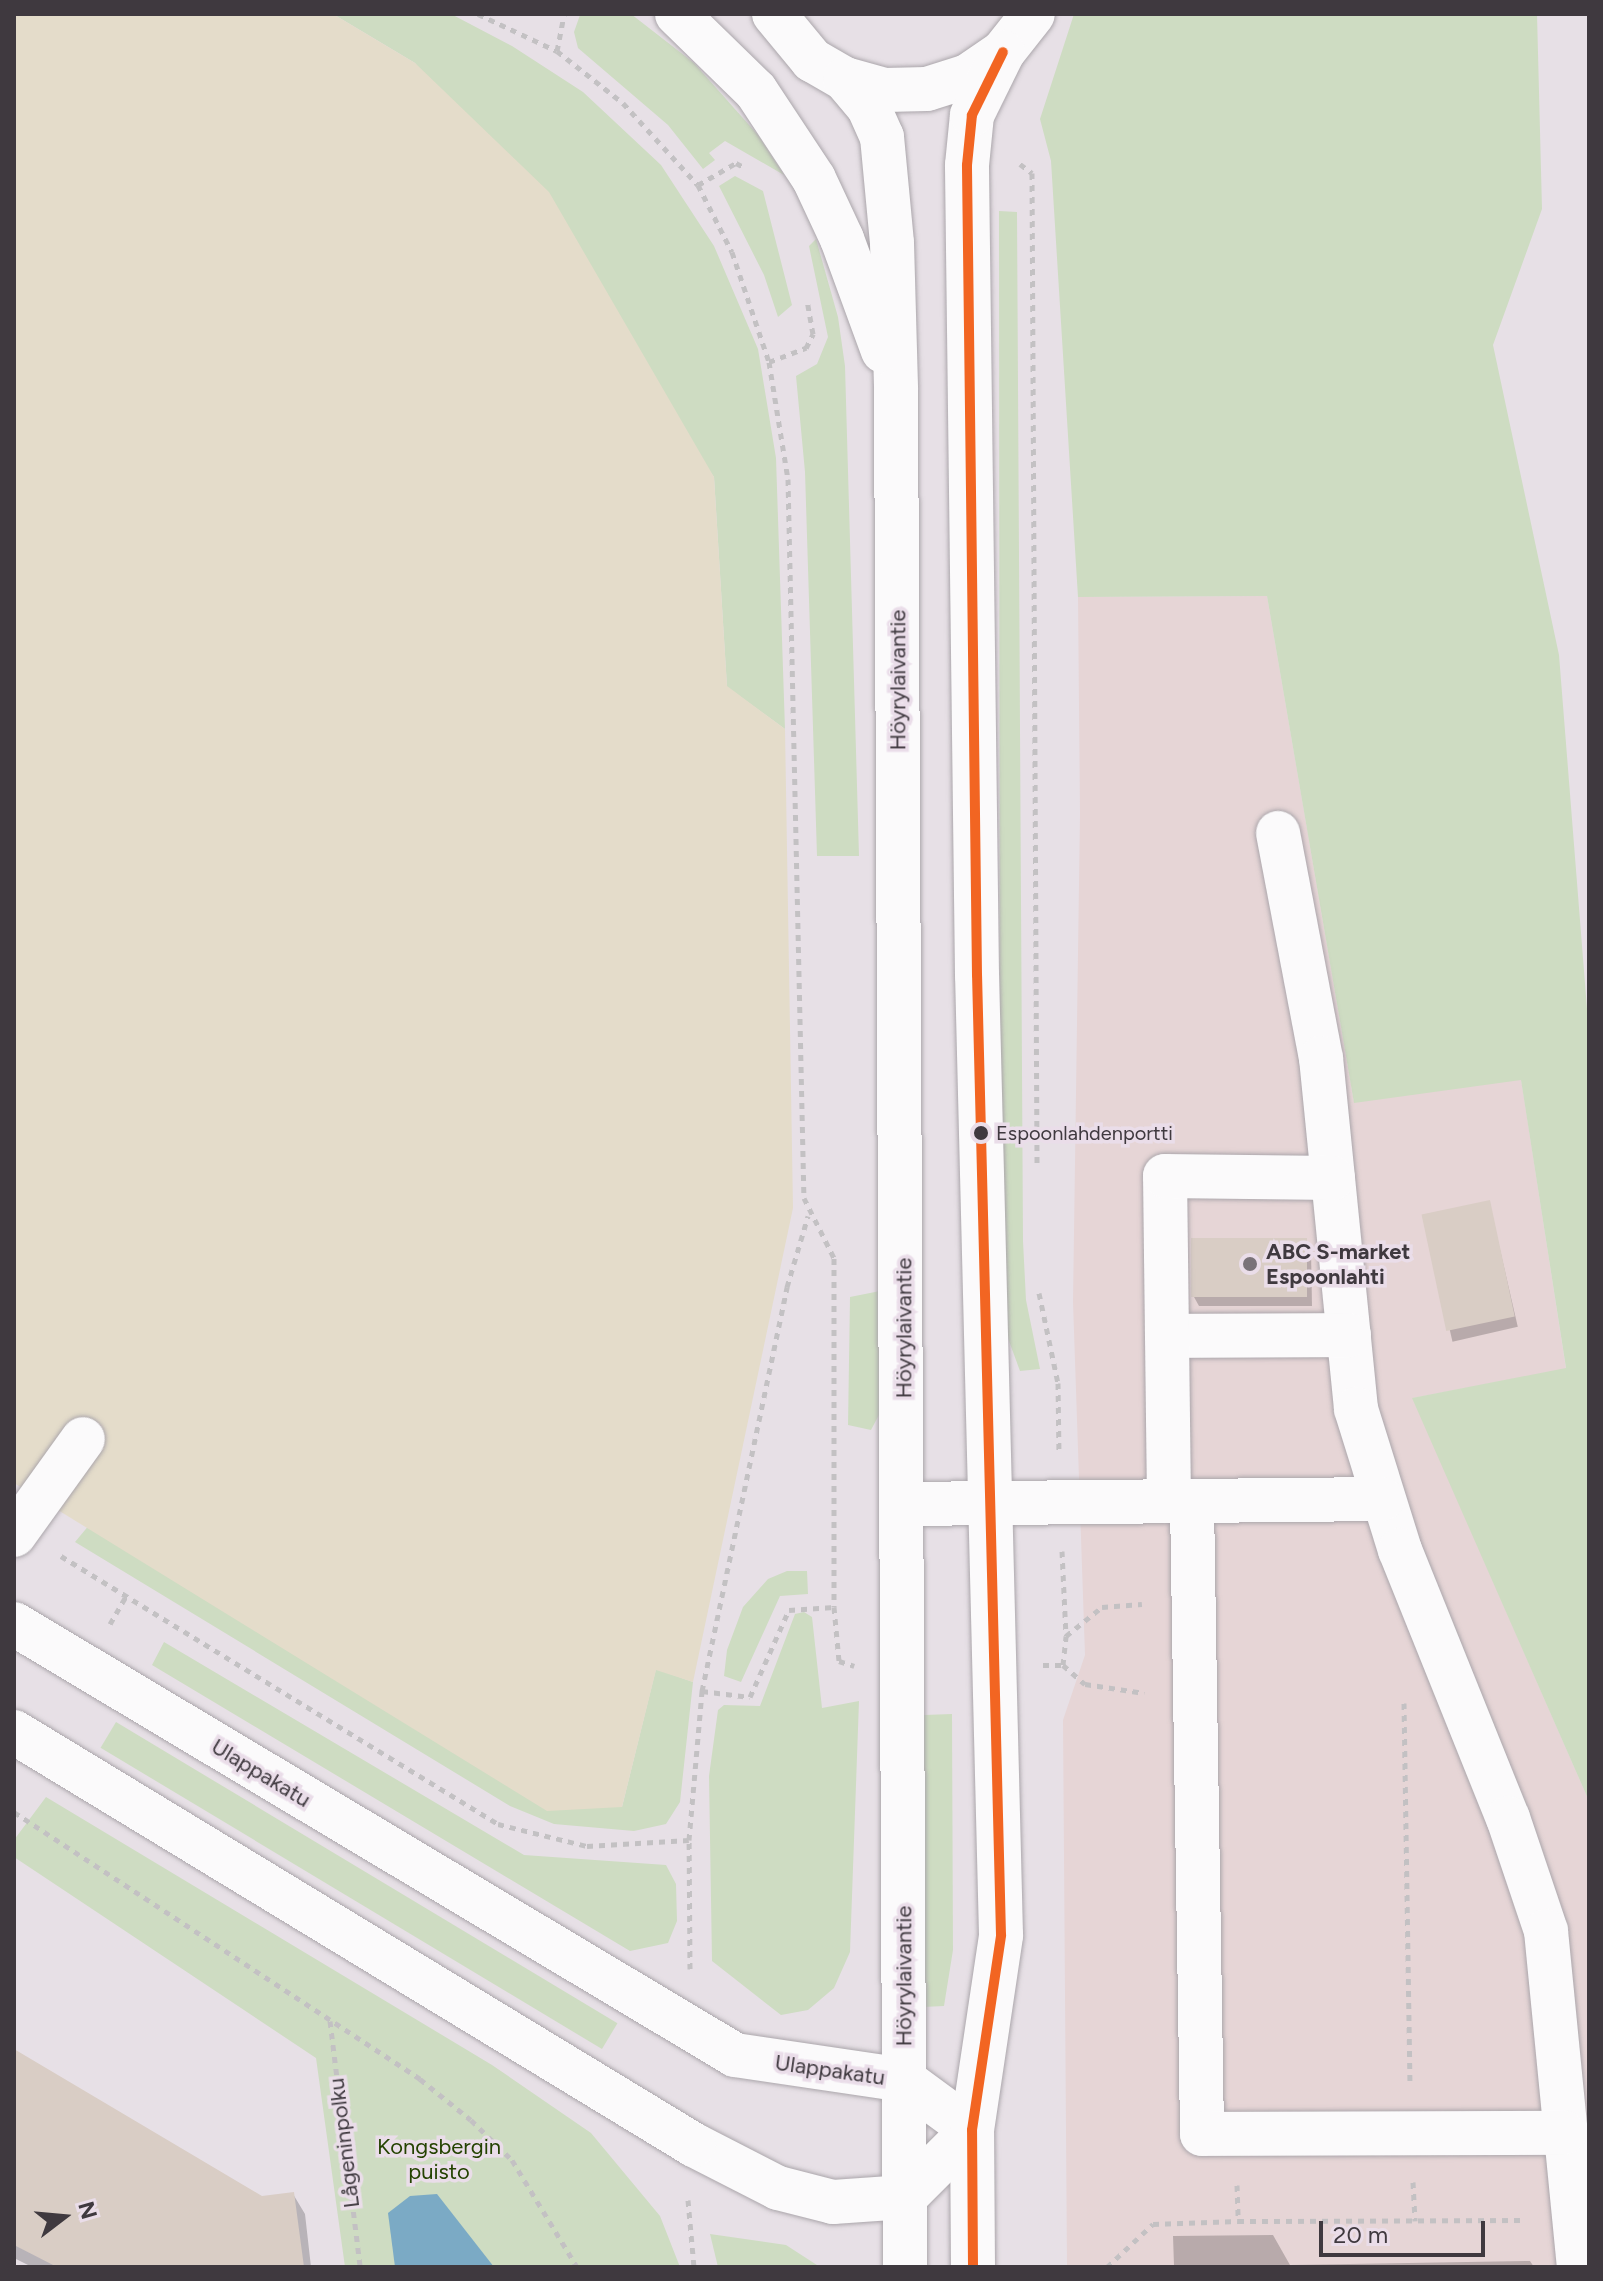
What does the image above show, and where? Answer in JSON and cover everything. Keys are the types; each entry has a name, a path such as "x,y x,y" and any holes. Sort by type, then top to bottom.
{"main road":[{"name":"Höyrylaivantie","path":"677,14 756,91 814,179 842,239 896,390"},
{"path":"774,14 812,60 845,79 885,90 927,89 968,76 1003,52"},
{"path":"973,2267 972,2130 1001,1935 987,1503 967,165 972,115 1003,52 1033,14"},
{"name":"Höyrylaivantie","path":"845,79 869,108 882,137 896,390 905,1504 905,2267"},
{"path":"1278,833 1321,1058 1356,1409 1382,1499 1508,1818 1546,1931 1579,2267"},
{"path":"1333,1178 1165,1176 1167,1336 1180,1501 1194,1603 1202,2134 1564,2133"},
{"path":"1167,1336 1349,1335"},
{"path":"16,1532 83,1439"},
{"path":"905,1504 1382,1499"},
{"name":"Ulappakatu","path":"14,1624 735,2055 904,2080 972,2130"},
{"path":"14,1732 694,2145 778,2188 833,2202 905,2197 972,2130"}],"path":[{"path":"478,14 557,51 623,103 698,185 732,252 769,362 788,479 804,1198 809,1215 834,1258 834,1607 839,1661 867,1671"},
{"path":"557,51 564,14"},
{"path":"698,185 736,163 749,170"},
{"path":"769,362 806,348 813,334 803,289"},
{"path":"690,1980 689,1840 702,1691 787,1287 809,1215"},
{"path":"16,1532 498,1824 587,1846 689,1840"},
{"path":"1063,1665 1066,1636 1102,1607 1194,1603"},
{"path":"702,1691 750,1697 789,1610 834,1607"},
{"path":"1404,1703 1415,2221"},
{"path":"14,1812 420,2079 512,2160 577,2267"},
{"name":"Lågeninpolku","path":"330,2020 360,2267"},
{"path":"1237,2134 1238,2221"},
{"path":"686,2183 694,2267"},
{"path":"1107,2267 1153,2224 1573,2220"}],"shaded area":[{"path":"1267,596 1354,1102 1521,1079 1566,1369 1413,1398 1589,1801 1589,2267 1067,2267 1063,1720 1085,1655 1073,1302 1080,814 1078,597"}],"green space":[{"path":"333,14 451,14 512,46 583,92 661,165 714,246 758,349 776,458 785,729 727,687 714,477 415,63"},
{"path":"631,14 694,63 758,135 784,175 725,141 709,153 715,160 703,169 668,125 578,48 574,32 580,15"},
{"path":"1074,14 1537,14 1542,209 1493,345 1559,655 1589,1034 1589,1801 1412,1398 1566,1368 1521,1080 1354,1103 1267,596 1078,597 1051,161 1040,119"},
{"path":"735,176 763,191 792,305 778,317 764,275 719,186"},
{"path":"999,211 1017,212 1023,1241 1026,1300 1040,1369 1020,1371 1006,1333 1000,1248"},
{"path":"816,239 838,317 845,366 859,856 817,856 805,472 796,376 817,364 828,337 809,246"},
{"path":"880,1291 880,1413 871,1430 848,1425 850,1297"},
{"path":"90,1524 622,1807 656,1669 693,1682 680,1802 666,1824 634,1831 554,1824 510,1806 75,1542"},
{"path":"787,1571 807,1571 808,1594 780,1596 741,1682 724,1676 727,1650 743,1607 768,1579"},
{"path":"804,1612 812,1617 822,1708 859,1701 850,1952 834,1988 808,2010 781,2015 712,1961 709,1776 718,1710 724,1705 760,1706 795,1614"},
{"path":"164,1642 524,1855 666,1865 676,1884 677,1921 668,1943 630,1951 152,1665"},
{"path":"952,1714 953,1950 944,2006 923,2007 924,1715"},
{"path":"116,1722 617,2023 602,2049 101,1748"},
{"name":"Kongsbergin puisto","path":"46,1797 492,2065 591,2133 660,2216 680,2267 345,2267 316,2058 14,1857 14,1840"},
{"path":"710,2234 786,2245 820,2267 718,2267"}],"sand":[{"path":"14,14 333,14 415,63 549,192 714,477 727,686 785,729 793,1208 693,1682 656,1670 622,1807 547,1811 14,1483"}],"water":[{"path":"437,2194 494,2267 395,2267 388,2213 410,2196"}],"building":[{"path":"1490,1200 1515,1316 1446,1331 1422,1215"},
{"path":"1191,1238 1307,1238 1307,1297 1191,1297"},
{"path":"14,2049 262,2196 294,2192 304,2267 57,2267 14,2245"}],"transit line":[{"path":"973,2267 972,2130 1001,1935 977,975 967,165 972,115 1003,52"}],"place":[{"name":"Espoonlahdenportti","path":"981,1133"},
{"name":"ABC S-market Espoonlahti","path":"1250,1264"}]}
